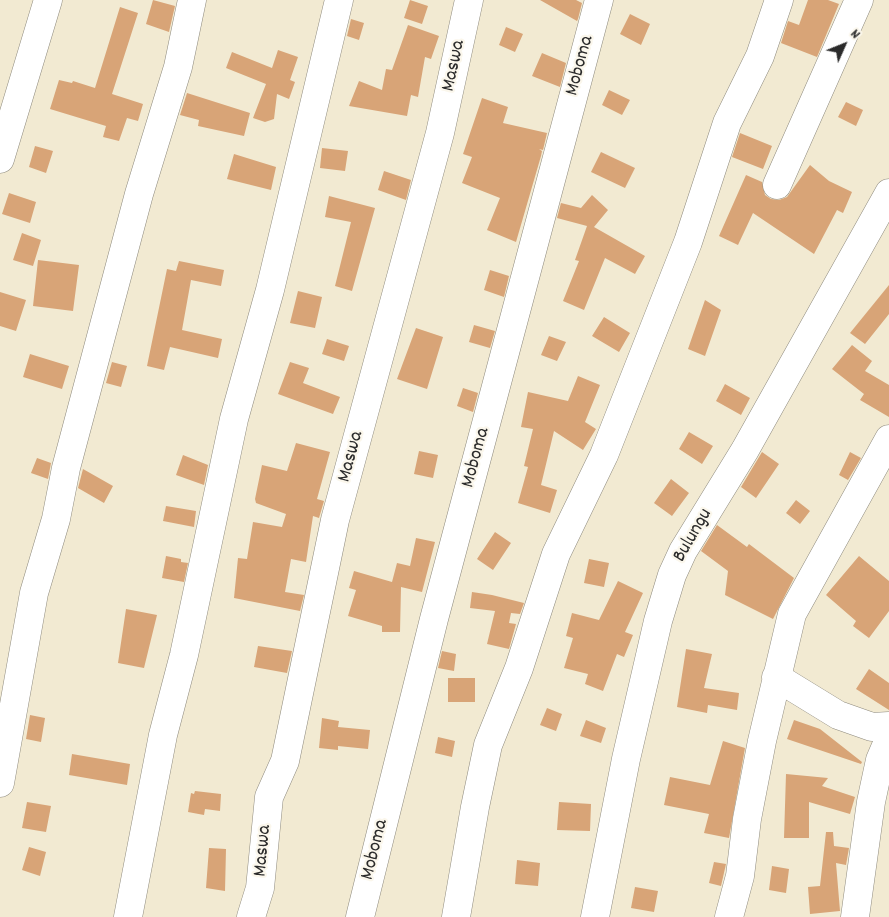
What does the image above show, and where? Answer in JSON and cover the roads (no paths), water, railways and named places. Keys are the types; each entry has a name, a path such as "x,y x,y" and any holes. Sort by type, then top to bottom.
{"street":[{"path":"0,159 48,0"},
{"path":"0,783 34,593 56,519 66,468 139,194 178,66 192,0"},
{"path":"128,917 163,734 184,655 234,419 270,290 339,0"},
{"name":"Maswa","path":"251,917 260,888 270,797 285,761 335,520 440,133 469,0"},
{"name":"Moboma","path":"360,917 434,618 599,0"},
{"path":"456,917 474,807 488,745 519,668 556,554 604,455 688,242 727,124 760,56 779,0"},
{"path":"777,185 858,0"},
{"name":"Bulungu","path":"595,917 626,759 658,621 672,575 684,551 745,450 889,193"},
{"path":"729,917 740,876 747,819 776,677 796,604 889,439"},
{"path":"776,677 838,715 872,727 889,726"},
{"path":"855,917 871,802 880,760 889,739"}]}
